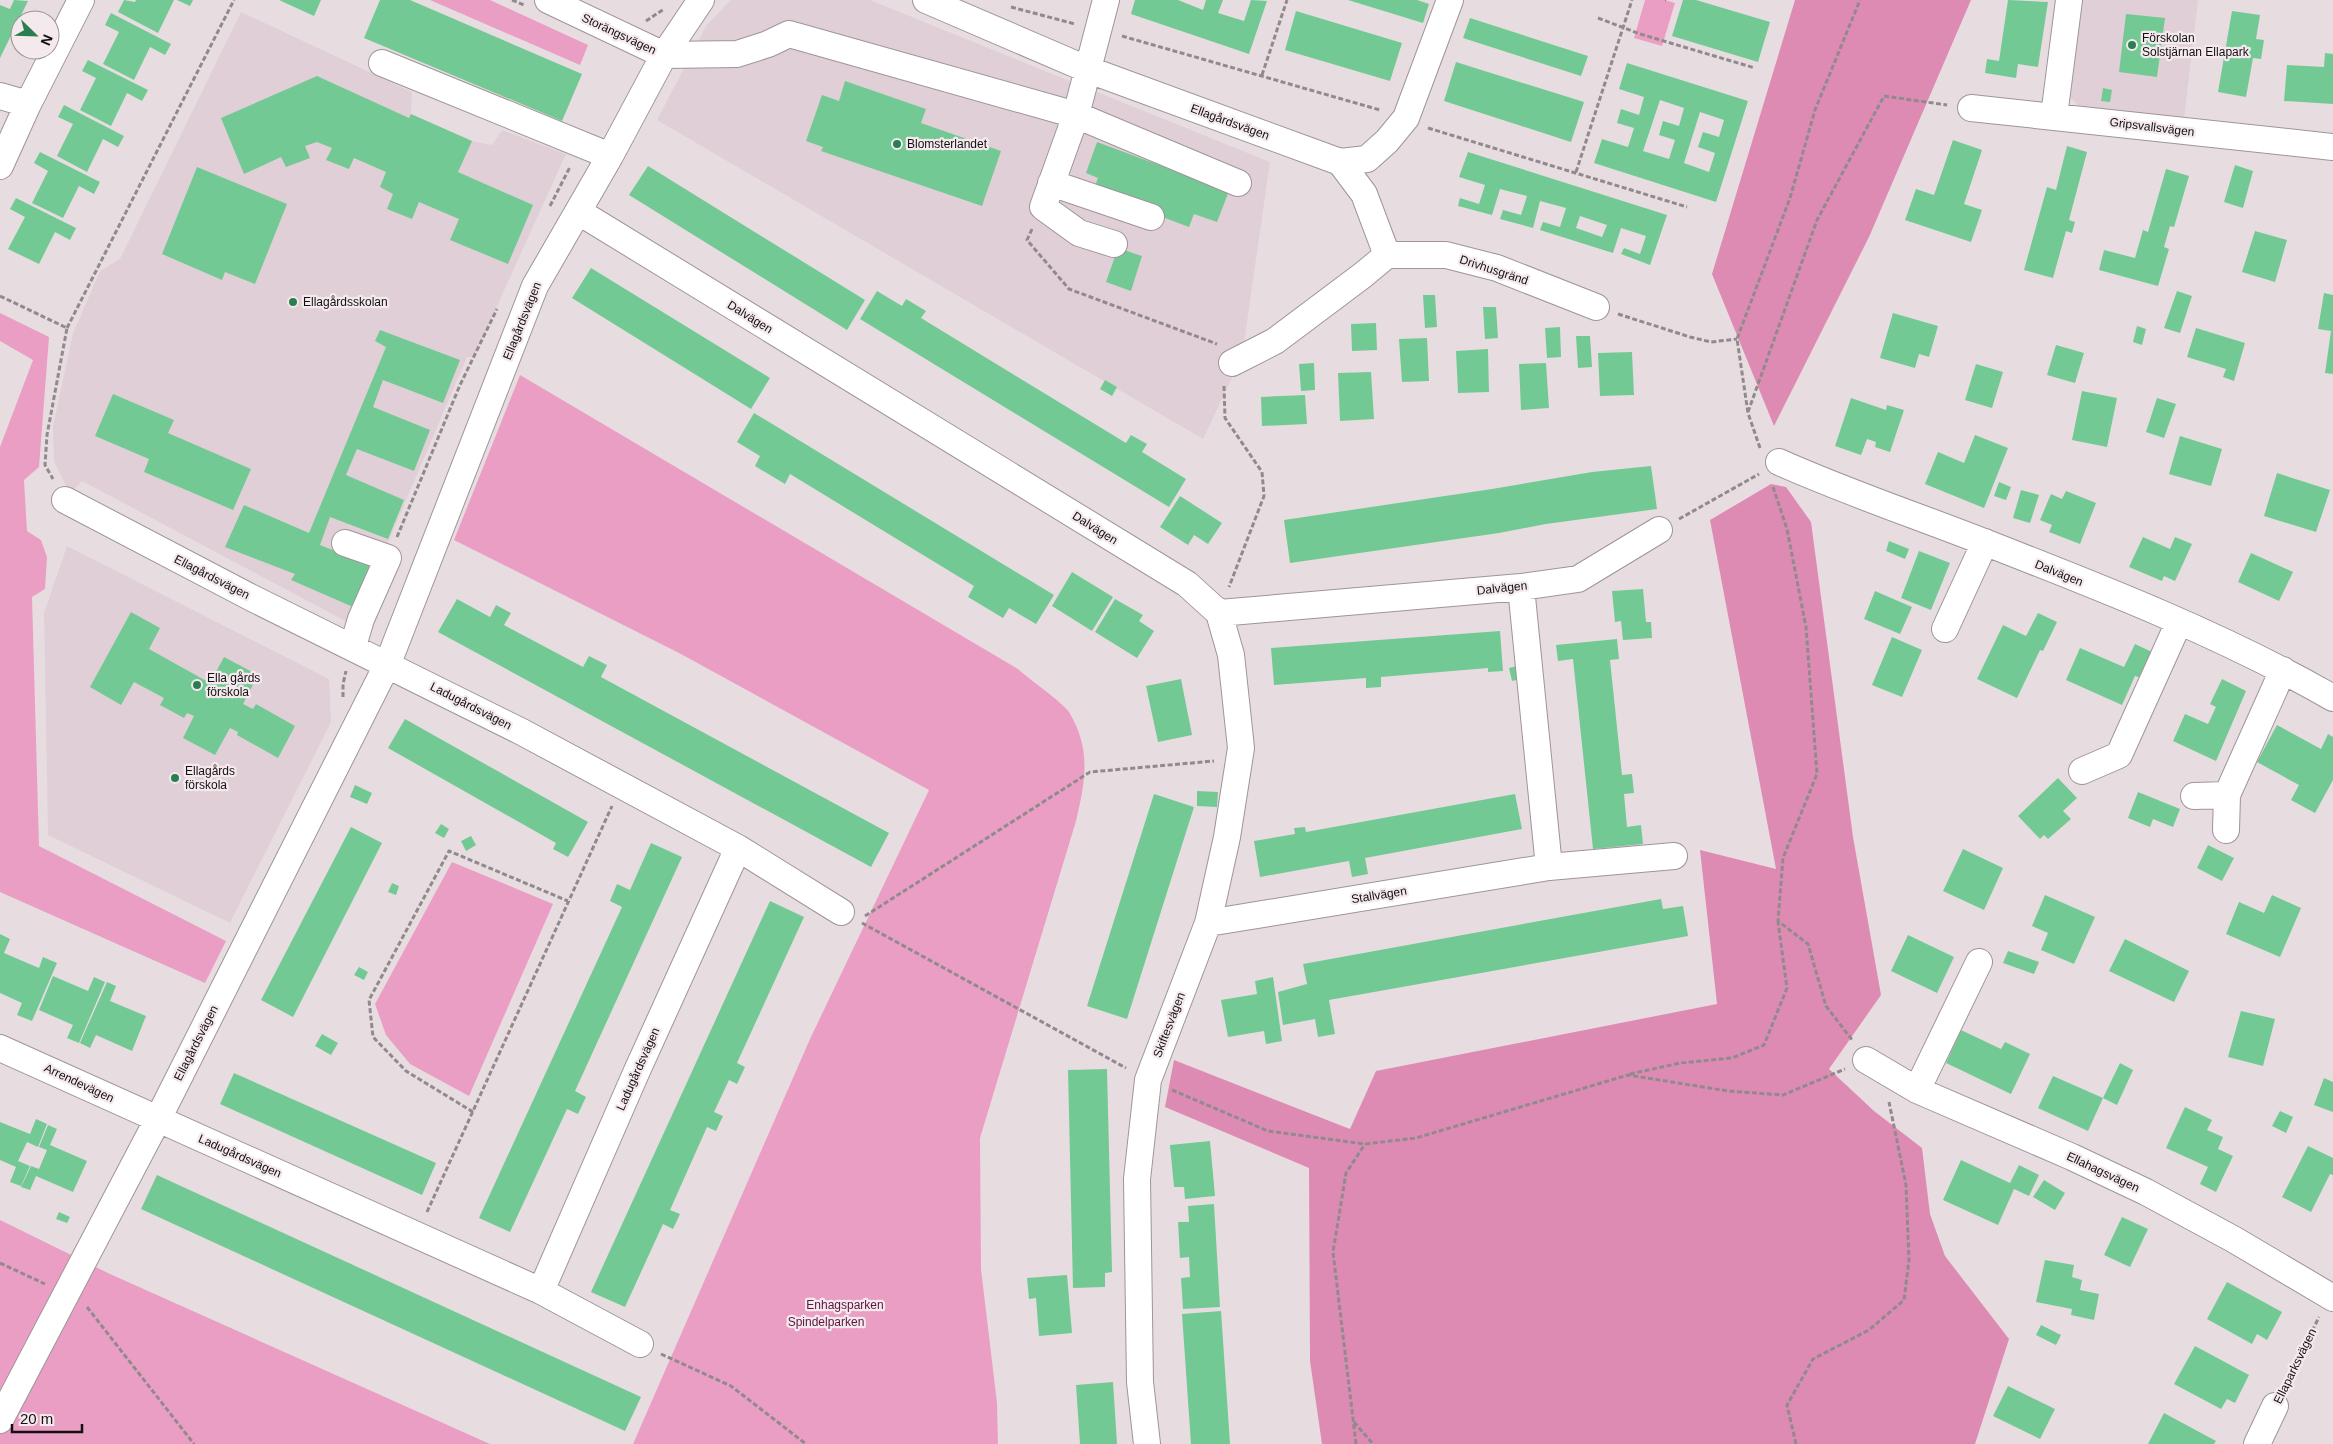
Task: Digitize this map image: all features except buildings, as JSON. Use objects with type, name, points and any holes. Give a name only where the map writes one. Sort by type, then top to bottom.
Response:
[{"type":"street","points":[[0,166],[28,104],[81,0]]},
{"type":"street","name":"Storängsvägen","points":[[548,0],[664,55]]},
{"type":"street","name":"Ellagårdsvägen","points":[[0,1420],[158,1119],[388,663],[535,286],[579,212],[664,55],[701,0]]},
{"type":"street","name":"Ellagårdsvägen","points":[[926,0],[1090,70],[1340,162],[1367,159],[1387,141],[1406,118],[1450,0]]},
{"type":"street","points":[[1047,195],[1090,70],[1106,0]]},
{"type":"street","points":[[2054,116],[2069,0]]},
{"type":"street","points":[[664,55],[737,54],[768,44],[788,34],[1076,115],[1238,183]]},
{"type":"street","points":[[382,63],[610,156]]},
{"type":"street","points":[[0,96],[28,104]]},
{"type":"street","name":"Gripsvallsvägen","points":[[1971,108],[2333,147]]},
{"type":"street","points":[[1232,363],[1275,341],[1363,276],[1387,255],[1364,194],[1340,162]]},
{"type":"street","points":[[1047,195],[1151,217]]},
{"type":"street","points":[[1047,195],[1080,233],[1114,244]]},
{"type":"street","name":"Dalvägen","points":[[579,212],[1187,584],[1219,613],[1521,587],[1578,579],[1659,530]]},
{"type":"street","name":"Drivhusgränd","points":[[1387,255],[1446,255],[1498,268],[1596,307]]},
{"type":"street","name":"Dalvägen","points":[[1779,462],[1985,542],[2179,622],[2283,670],[2333,698]]},
{"type":"street","name":"Ellagårdsvägen","points":[[65,500],[165,553],[388,663]]},
{"type":"street","points":[[1945,629],[1985,542]]},
{"type":"street","points":[[345,543],[388,558],[362,619],[353,646]]},
{"type":"street","points":[[1521,587],[1549,867]]},
{"type":"street","name":"Skiftesvägen","points":[[1147,1444],[1140,1382],[1137,1179],[1148,1080],[1208,923],[1228,837],[1241,748],[1231,655],[1219,613]]},
{"type":"street","points":[[2082,771],[2119,754],[2179,622]]},
{"type":"street","name":"Ladugårdsvägen","points":[[388,663],[738,848],[849,916]]},
{"type":"street","points":[[2226,830],[2227,795],[2283,670]]},
{"type":"street","points":[[2194,796],[2227,795]]},
{"type":"street","name":"Ladugårdsvägen","points":[[541,1291],[636,1073],[738,848]]},
{"type":"street","name":"Stallvägen","points":[[1208,923],[1549,867],[1674,856]]},
{"type":"street","points":[[1917,1090],[1979,962]]},
{"type":"street","name":"Arrendevägen","points":[[0,1048],[158,1119]]},
{"type":"street","name":"Ellahagsvägen","points":[[1874,1064],[1917,1090],[2072,1157],[2146,1192],[2332,1294]]},
{"type":"street","name":"Ladugårdsvägen","points":[[158,1119],[541,1291],[640,1344]]},
{"type":"street","name":"Ellaparksvägen","points":[[2257,1444],[2275,1406]]},
{"type":"path","points":[[65,500],[45,465],[48,435],[67,328],[234,0]]},
{"type":"path","points":[[1262,75],[1287,0]]},
{"type":"path","points":[[1576,172],[1632,0]]},
{"type":"path","points":[[648,19],[668,5]]},
{"type":"path","points":[[1003,5],[1262,75],[1406,118],[1438,132],[1687,207]]},
{"type":"path","points":[[1598,18],[1624,26],[1640,34],[1755,68]]},
{"type":"path","points":[[1748,413],[1817,220],[1884,96],[1971,108]]},
{"type":"path","points":[[547,211],[582,144]]},
{"type":"path","points":[[1047,195],[1027,240],[1069,289],[1216,342],[1232,363],[1224,384],[1225,418],[1262,472],[1264,496],[1219,613]]},
{"type":"path","points":[[0,296],[67,328]]},
{"type":"path","points":[[388,558],[460,385],[500,303]]},
{"type":"path","points":[[1596,307],[1711,342],[1737,339]]},
{"type":"path","points":[[1659,530],[1779,462]]},
{"type":"path","points":[[849,916],[1090,772],[1240,758]]},
{"type":"path","points":[[417,1236],[622,786]]},
{"type":"path","points":[[473,1112],[406,1071],[373,1037],[369,1000],[449,851],[568,901]]},
{"type":"path","points":[[849,916],[1148,1080],[1268,1131],[1365,1144],[1416,1138],[1628,1074],[1680,1063],[1732,1058],[1764,1045],[1787,988],[1778,921]]},
{"type":"path","points":[[1796,1444],[1787,1405],[1813,1360],[1869,1330],[1904,1300],[1909,1260],[1906,1185],[1874,1064],[1826,1006],[1808,944]]},
{"type":"path","points":[[1628,1074],[1728,1091],[1782,1095],[1874,1064]]},
{"type":"path","points":[[1356,1444],[1333,1252],[1346,1173],[1365,1144]]},
{"type":"path","points":[[0,1263],[82,1302],[194,1444]]},
{"type":"path","name":"Ellaparksvägen","points":[[2275,1406],[2332,1294]]},
{"type":"path","points":[[640,1344],[731,1386],[806,1444]]},
{"type":"path","points":[[1354,1422],[1373,1444]]},
{"type":"shaded area","points":[[731,0],[870,0],[1270,162],[1242,357],[1203,439],[657,120],[706,26]]},
{"type":"shaded area","points":[[1795,0],[1971,0],[1869,237],[1774,426],[1712,274]]},
{"type":"shaded area","name":"Förskolan Solstjärnan Ellapark","points":[[2077,0],[2198,0],[2184,119],[2080,108],[2064,90]]},
{"type":"shaded area","name":"Ellagårdsskolan","points":[[241,12],[412,92],[411,114],[472,141],[492,145],[502,130],[566,154],[474,357],[467,357],[353,625],[82,481],[70,494],[54,461],[53,426],[73,333],[100,271],[120,259]]},
{"type":"shaded area","points":[[1771,484],[1786,487],[1811,522],[1853,837],[1881,995],[1829,1069],[1874,1111],[1922,1148],[1930,1214],[1945,1256],[2009,1339],[1975,1444],[1322,1444],[1310,1361],[1309,1168],[1165,1107],[1174,1060],[1350,1129],[1376,1071],[1717,1004],[1700,850],[1776,869],[1710,520]]},
{"type":"shaded area","name":"Ellagårds förskola","points":[[67,546],[329,679],[331,722],[230,923],[48,835],[44,613]]},
{"type":"green space","points":[[430,0],[490,0],[588,45],[580,65]]},
{"type":"green space","points":[[1645,0],[1665,0],[1675,3],[1662,46],[1634,38]]},
{"type":"green space","points":[[0,313],[49,337],[39,467],[24,480],[27,531],[41,540],[47,557],[45,589],[32,597],[39,846],[226,941],[205,983],[0,892],[0,447],[33,360],[0,341]]},
{"type":"green space","name":"Enhagsparken","points":[[520,375],[1018,669],[1065,707],[1076,726],[1084,753],[1084,779],[1076,821],[980,1138],[981,1269],[997,1403],[998,1444],[633,1444],[810,1039],[929,790],[679,653],[454,540]]},
{"type":"green space","points":[[452,862],[553,904],[469,1096],[410,1064],[386,1035],[375,1004]]},
{"type":"green space","points":[[0,1220],[110,1274],[490,1444],[0,1444]]},
{"type":"place","name":"Förskolan Solstjärnan Ellapark","points":[[2132,45]]},
{"type":"place","name":"Blomsterlandet","points":[[897,144]]},
{"type":"place","name":"Ellagårdsskolan","points":[[293,302]]},
{"type":"place","name":"Ella gårds förskola","points":[[197,685]]},
{"type":"place","name":"Ellagårds förskola","points":[[175,778]]},
{"type":"park label","name":"Spindelparken","points":[[826,1322]]}]
